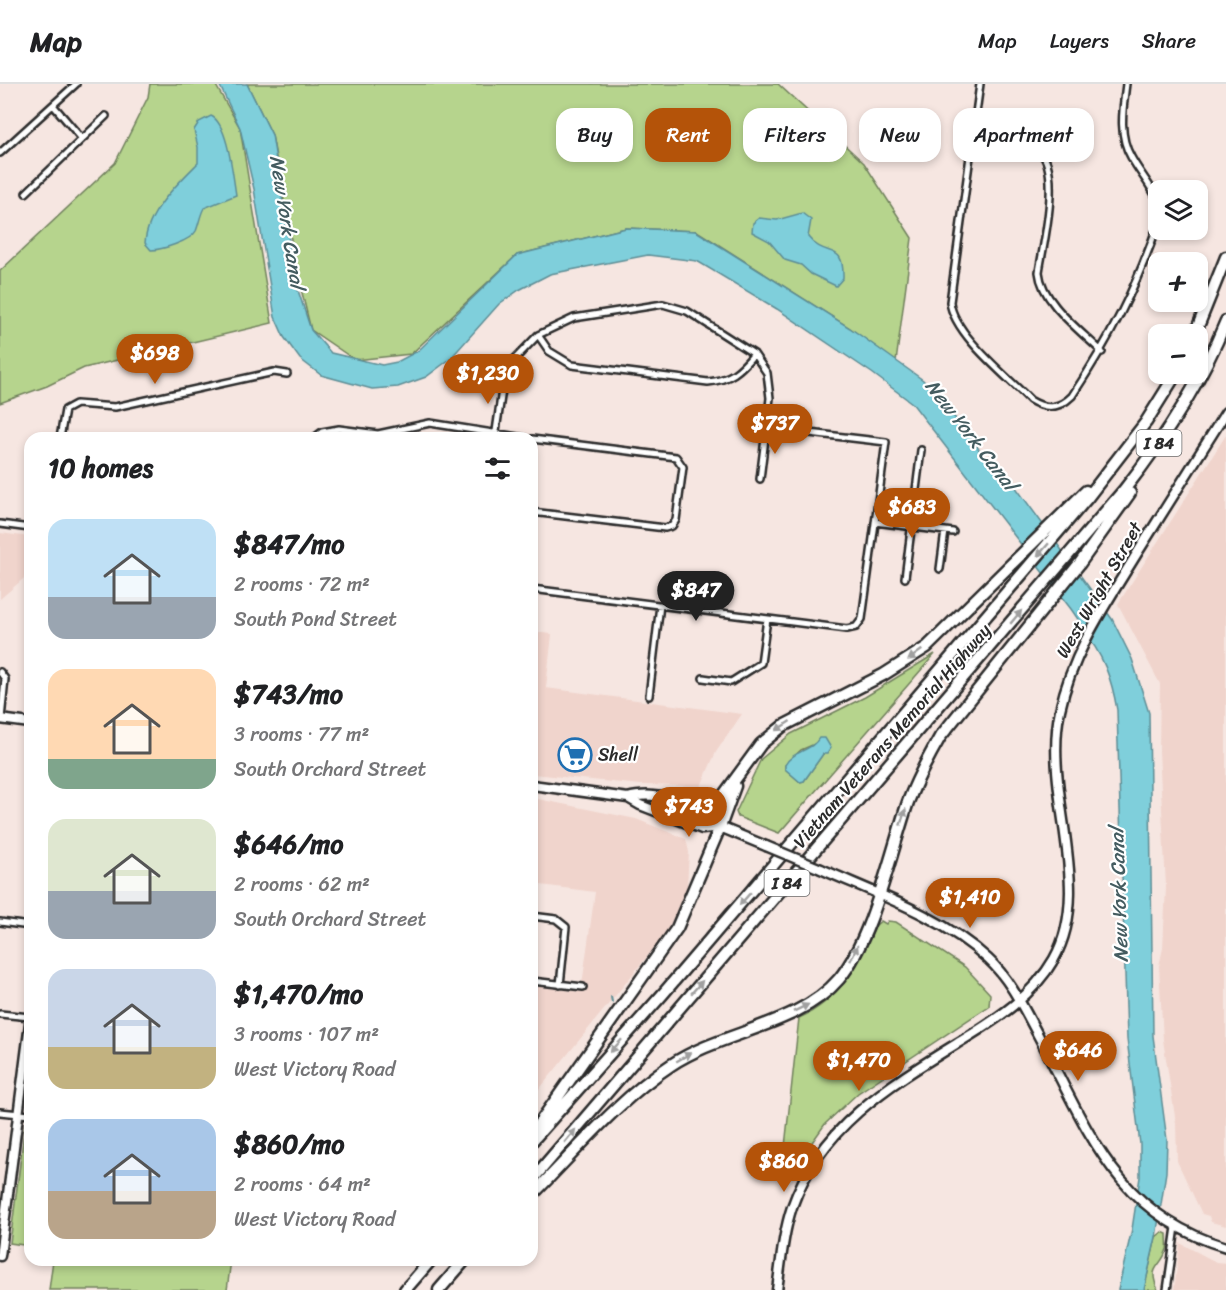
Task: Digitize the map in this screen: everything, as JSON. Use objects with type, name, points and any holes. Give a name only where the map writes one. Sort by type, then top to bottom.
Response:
[{"type":"highway","points":[[1199,324],[1226,257]]},
{"type":"highway","name":"Vietnam Veterans Memorial Highway","points":[[538,1173],[1137,473],[1176,417],[1226,321]]},
{"type":"highway","name":"I 84","points":[[1054,529],[1119,460],[1170,384]]},
{"type":"highway","points":[[538,1189],[633,1094],[672,1064],[714,1042],[797,1011],[830,988],[849,963],[878,895],[909,801],[922,769],[940,737],[1080,563],[1131,490],[1176,417]]},
{"type":"highway","points":[[538,1125],[677,928],[720,828],[737,780],[751,756],[771,734],[794,719],[914,657],[947,630],[1020,555],[1054,529]]},
{"type":"highway","name":"Vietnam Veterans Memorial Highway","points":[[538,1134],[670,986],[1028,567],[1054,529]]},
{"type":"highway","points":[[698,808],[714,803],[737,780]]},
{"type":"highway","points":[[405,1290],[426,1266]]},
{"type":"highway","points":[[439,1290],[460,1266]]},
{"type":"main road","name":"West Wright Street","points":[[777,1290],[783,1242],[792,1208],[810,1170],[836,1133],[862,1106],[894,1082],[994,1021],[1020,1000],[1040,982],[1059,949],[1068,921],[1071,885],[1057,788],[1056,735],[1067,685],[1087,638],[1104,606],[1226,412]]},
{"type":"main road","points":[[0,719],[24,722]]},
{"type":"main road","points":[[538,786],[628,798],[640,805],[702,829],[720,828],[821,869],[950,930],[989,960],[1020,1000],[1098,1150],[1114,1173],[1137,1198],[1176,1227],[1226,1247]]},
{"type":"main road","points":[[628,798],[642,793],[698,808],[715,817],[720,828]]},
{"type":"main road","points":[[0,1256],[24,1073]]},
{"type":"street","points":[[0,153],[76,84]]},
{"type":"street","points":[[976,108],[980,84]]},
{"type":"street","points":[[1126,84],[1122,119],[1124,137],[1131,158],[1148,185]]},
{"type":"street","points":[[53,105],[82,139]]},
{"type":"street","points":[[26,194],[106,116]]},
{"type":"street","points":[[968,162],[950,302],[951,314],[962,330],[1030,400],[1040,406],[1052,408],[1065,404],[1102,352],[1139,278],[1152,240]]},
{"type":"street","points":[[1046,162],[1051,179],[1039,272],[1040,285],[1047,296],[1102,352]]},
{"type":"street","points":[[496,432],[504,376],[511,363],[538,335],[574,318],[663,304],[687,311],[754,354],[767,373],[770,385],[760,479]]},
{"type":"street","points":[[538,335],[549,351],[572,365],[708,382],[729,378],[740,372],[754,354]]},
{"type":"street","points":[[61,432],[65,410],[72,405],[115,407],[274,372],[287,374]]},
{"type":"street","points":[[387,432],[430,423],[480,432]]},
{"type":"street","points":[[538,590],[847,629],[856,627],[862,619],[886,442],[767,428]]},
{"type":"street","points":[[322,432],[339,429],[362,432]]},
{"type":"street","points":[[538,440],[676,457],[681,461],[683,467],[676,520],[672,526],[665,528],[538,513]]},
{"type":"street","points":[[905,578],[921,450]]},
{"type":"street","points":[[875,522],[953,532]]},
{"type":"street","points":[[0,524],[24,527]]},
{"type":"street","points":[[940,569],[945,531]]},
{"type":"street","points":[[649,696],[660,605]]},
{"type":"street","points":[[703,678],[731,682],[761,663],[767,619]]},
{"type":"street","points":[[0,672],[5,679],[0,719]]},
{"type":"street","points":[[538,917],[556,919],[566,927],[560,985]]},
{"type":"street","points":[[0,922],[24,925]]},
{"type":"street","points":[[538,982],[583,987]]},
{"type":"street","points":[[0,1014],[24,1016]]},
{"type":"street","points":[[0,1112],[24,1114]]},
{"type":"street","points":[[1167,1290],[1176,1227]]},
{"type":"shaded area","points":[[1226,435],[1226,1226],[1211,1222],[1209,1216],[1202,1214],[1177,1161],[1176,1123],[1163,1040],[1159,966],[1163,948],[1166,887],[1159,751],[1160,684],[1118,604]]},
{"type":"shaded area","points":[[0,533],[24,536],[24,578],[0,599]]},
{"type":"shaded area","points":[[538,633],[552,634],[546,688],[742,714],[716,752],[701,786],[641,785],[538,775]]},
{"type":"shaded area","points":[[538,799],[636,819],[686,839],[689,852],[687,886],[667,932],[538,1091],[538,987],[581,992],[595,892],[538,885]]},
{"type":"shaded area","points":[[1180,1243],[1216,1262],[1226,1263],[1226,1290],[1174,1290]]},
{"type":"green space","points":[[150,84],[215,84],[240,128],[272,323],[84,368],[47,386],[0,403],[0,271],[115,163],[148,97]]},
{"type":"green space","points":[[247,84],[778,84],[804,108],[743,108],[743,162],[847,162],[847,147],[859,158],[859,162],[864,163],[912,238],[896,362],[850,328],[697,231],[626,228],[517,255],[411,354],[355,360],[311,330],[297,272],[272,135]]},
{"type":"green space","points":[[935,654],[779,833],[738,817],[736,812],[761,759],[791,734],[865,697]],"holes":[[[817,743],[823,754],[804,781],[800,782],[785,769],[785,765],[801,750]]]},
{"type":"green space","points":[[881,921],[886,924],[888,921],[896,922],[965,967],[990,994],[989,1006],[858,1093],[825,1124],[793,1169],[783,1165],[799,1018],[837,991],[863,953],[876,925]]},
{"type":"green space","points":[[24,1133],[24,1245],[10,1243]]},
{"type":"green space","points":[[1162,1232],[1167,1234],[1167,1249],[1154,1271],[1158,1290],[1144,1290],[1156,1237]]},
{"type":"green space","points":[[52,1266],[230,1266],[227,1290],[49,1290]]},
{"type":"water","points":[[219,84],[247,84],[272,135],[296,284],[311,330],[331,353],[382,365],[397,362],[418,351],[517,255],[626,228],[696,231],[850,328],[923,380],[967,432],[985,458],[1004,471],[1112,619],[1132,659],[1149,713],[1153,1036],[1167,1140],[1166,1172],[1156,1237],[1144,1290],[1118,1290],[1132,1229],[1140,1177],[1140,1144],[1127,1039],[1117,710],[1101,658],[1071,609],[912,403],[777,309],[697,261],[648,255],[550,274],[519,290],[499,304],[450,359],[426,377],[398,387],[372,389],[321,375],[300,359],[284,337],[275,317],[254,189],[240,128]]},
{"type":"water","points":[[211,116],[217,121],[226,139],[236,195],[204,208],[193,235],[168,247],[151,250],[145,243],[151,220],[165,199],[198,163],[198,147],[194,130],[199,122]]},
{"type":"water","points":[[802,213],[811,220],[808,237],[821,248],[837,254],[840,259],[843,266],[843,278],[836,286],[811,274],[801,265],[785,260],[769,241],[752,232],[753,223],[759,218],[777,220]]},
{"type":"water","points":[[819,738],[825,738],[831,748],[827,754],[823,754],[804,781],[800,782],[785,769],[785,765],[788,760],[812,746]]},
{"type":"waterway","points":[[611,997],[612,1002]]},
{"type":"place","name":"Shell","points":[[575,755]]},
{"type":"water label","name":"New York Canal","points":[[287,222]]},
{"type":"water label","name":"New York Canal","points":[[971,435]]},
{"type":"water label","name":"New York Canal","points":[[1119,895]]}]
